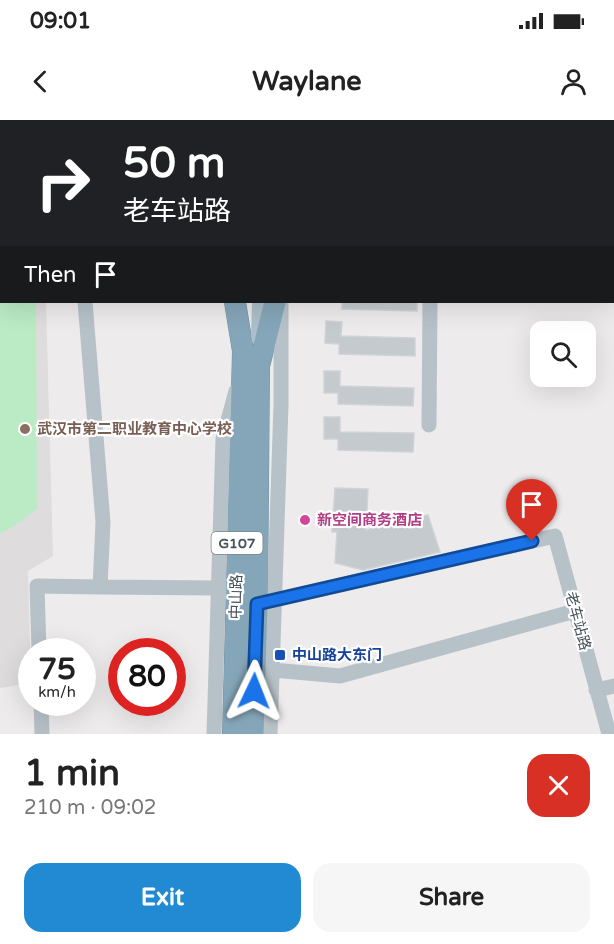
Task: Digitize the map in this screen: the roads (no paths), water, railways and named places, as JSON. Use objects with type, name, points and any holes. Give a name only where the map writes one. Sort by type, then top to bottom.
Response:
[{"type":"highway","name":"中山路","points":[[236,303],[248,361],[266,602],[253,734]]},
{"type":"highway","name":"中山路","points":[[233,734],[227,590],[248,361],[275,303]]},
{"type":"main road","name":"中山路","points":[[245,303],[248,361]]},
{"type":"main road","name":"中山路","points":[[248,361],[261,303]]},
{"type":"street","points":[[85,303],[103,522],[100,587]]},
{"type":"street","points":[[270,734],[273,670],[266,602],[281,405],[281,303]]},
{"type":"street","points":[[429,425],[430,303]]},
{"type":"street","name":"老车站路","points":[[266,602],[555,536],[609,734]]},
{"type":"street","points":[[39,638],[37,586],[227,590],[214,734]]},
{"type":"street","points":[[273,670],[340,676],[575,611]]},
{"type":"street","points":[[596,690],[614,686]]},
{"type":"street","points":[[41,716],[42,734]]},
{"type":"place","name":"武汉市第二职业教育中心学校","points":[[25,429]]},
{"type":"place","name":"新空间商务酒店","points":[[305,520]]},
{"type":"place","name":"中山路大东门","points":[[280,655]]}]
